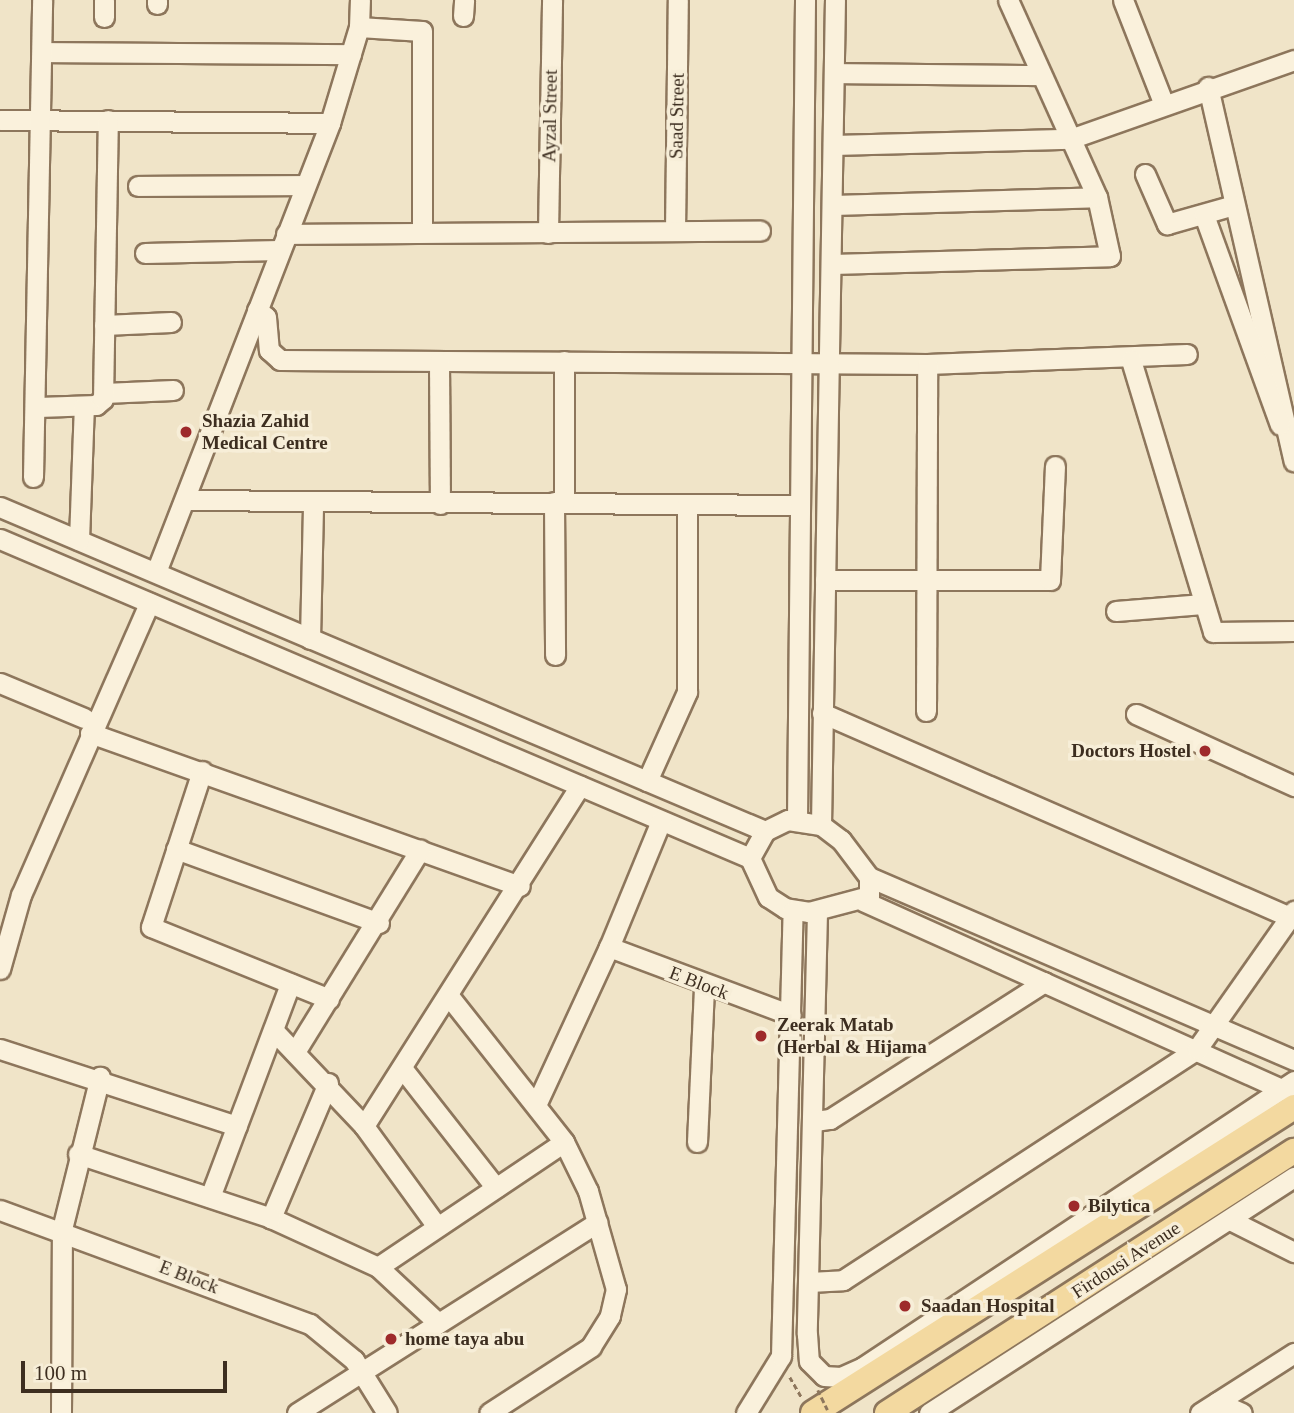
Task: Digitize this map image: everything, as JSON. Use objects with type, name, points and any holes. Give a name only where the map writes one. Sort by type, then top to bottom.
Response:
[{"type":"main road","name":"Firdousi Avenue","points":[[813,1413],[867,1373],[1224,1154],[1292,1093]]},
{"type":"main road","points":[[1222,1211],[1220,1190],[1255,1160],[1251,1150],[1224,1154]]},
{"type":"main road","name":"Firdousi Avenue","points":[[895,1410],[1222,1211],[1294,1151]]},
{"type":"street","points":[[33,477],[38,407],[43,120],[42,0]]},
{"type":"street","points":[[156,572],[187,500],[282,242],[330,123],[359,27],[360,0]]},
{"type":"street","name":"Ayzal Street","points":[[548,233],[552,0]]},
{"type":"street","name":"Saad Street","points":[[675,231],[678,0]]},
{"type":"street","points":[[797,820],[799,364],[805,0]]},
{"type":"street","points":[[821,825],[828,364],[836,73],[835,0]]},
{"type":"street","points":[[832,264],[1103,260],[1112,248],[1097,197],[1008,0]]},
{"type":"street","points":[[1128,2],[1163,102]]},
{"type":"street","points":[[359,27],[419,29],[424,37],[422,232]]},
{"type":"street","points":[[42,52],[351,54]]},
{"type":"street","points":[[833,145],[1070,139],[1163,102],[1294,60]]},
{"type":"street","points":[[836,73],[1041,75]]},
{"type":"street","points":[[1208,87],[1292,455]]},
{"type":"street","points":[[0,120],[330,123]]},
{"type":"street","points":[[38,407],[100,404],[104,393],[108,120]]},
{"type":"street","points":[[1146,174],[1163,221],[1172,225],[1234,205]]},
{"type":"street","points":[[138,186],[305,185]]},
{"type":"street","points":[[833,205],[1097,197]]},
{"type":"street","points":[[1204,215],[1292,455]]},
{"type":"street","points":[[145,253],[422,232],[760,230]]},
{"type":"street","points":[[257,310],[265,317],[270,350],[280,360],[927,364],[1131,360],[1187,354]]},
{"type":"street","points":[[104,325],[171,322]]},
{"type":"street","points":[[1131,360],[1213,632],[1225,636],[1294,631]]},
{"type":"street","points":[[555,655],[564,361]]},
{"type":"street","points":[[439,363],[440,504]]},
{"type":"street","points":[[926,712],[927,364]]},
{"type":"street","points":[[104,393],[173,390]]},
{"type":"street","points":[[81,572],[86,543],[84,406]]},
{"type":"street","points":[[825,580],[1050,580],[1055,466]]},
{"type":"street","points":[[187,500],[799,506]]},
{"type":"street","points":[[310,639],[313,503]]},
{"type":"street","points":[[647,781],[687,692],[687,505]]},
{"type":"street","points":[[0,507],[765,831],[797,820],[821,825],[869,877],[1294,1060]]},
{"type":"street","points":[[0,539],[750,858],[761,888],[793,911],[817,912],[863,901],[1292,1093]]},
{"type":"street","points":[[201,625],[214,596]]},
{"type":"street","points":[[0,969],[2,931],[87,725],[142,601]]},
{"type":"street","points":[[1116,611],[1203,604]]},
{"type":"street","points":[[246,643],[261,617]]},
{"type":"street","points":[[0,683],[87,725],[202,771],[520,886]]},
{"type":"street","points":[[809,1282],[843,1280],[1197,1049],[1292,914],[822,713]]},
{"type":"street","points":[[1136,714],[1294,786]]},
{"type":"street","points":[[202,771],[151,927],[329,999]]},
{"type":"street","points":[[364,1126],[520,886],[580,786]]},
{"type":"street","points":[[536,1105],[609,947],[661,821]]},
{"type":"street","points":[[750,858],[765,831]]},
{"type":"street","points":[[176,849],[379,923]]},
{"type":"street","points":[[295,1052],[379,923],[420,850]]},
{"type":"street","points":[[863,901],[871,890],[869,877]]},
{"type":"street","points":[[746,1413],[781,1377],[793,911]]},
{"type":"street","points":[[817,912],[815,1121],[807,1350],[814,1368],[832,1378],[867,1373],[1292,1093]]},
{"type":"street","name":"E Block","points":[[609,947],[704,985],[790,1015]]},
{"type":"street","points":[[815,1121],[830,1119],[1044,982]]},
{"type":"street","points":[[210,1197],[290,984]]},
{"type":"street","points":[[696,1142],[704,985]]},
{"type":"street","points":[[448,995],[564,1142],[598,1222],[616,1289],[603,1328],[591,1347],[489,1413]]},
{"type":"street","points":[[274,1031],[328,1083],[364,1126],[436,1225]]},
{"type":"street","points":[[0,1049],[100,1077],[237,1126]]},
{"type":"street","points":[[402,1068],[496,1188]]},
{"type":"street","points":[[61,1413],[62,1229],[78,1154],[100,1077]]},
{"type":"street","points":[[271,1218],[328,1083]]},
{"type":"street","points":[[377,1267],[436,1225],[564,1142]]},
{"type":"street","points":[[78,1154],[271,1218],[377,1267],[438,1323]]},
{"type":"street","points":[[929,1413],[1222,1211],[1294,1177]]},
{"type":"street","name":"E Block","points":[[0,1210],[62,1229],[310,1324],[361,1372],[387,1413]]},
{"type":"street","points":[[1222,1211],[1294,1252]]},
{"type":"street","points":[[297,1413],[598,1222]]},
{"type":"street","points":[[1200,1413],[1294,1353]]},
{"type":"street","points":[[1217,1402],[1242,1413]]},
{"type":"path","points":[[814,1368],[781,1377],[803,1399],[818,1390],[829,1413]]},
{"type":"place","name":"Shazia Zahid Medical Centre","points":[[186,432]]},
{"type":"place","name":"Doctors Hostel","points":[[1205,751]]},
{"type":"place","name":"Zeerak Matab (Herbal & Hijama","points":[[761,1036]]},
{"type":"place","name":"Bilytica","points":[[1074,1206]]},
{"type":"place","name":"Saadan Hospital","points":[[905,1306]]},
{"type":"place","name":"home taya abu","points":[[391,1339]]}]
